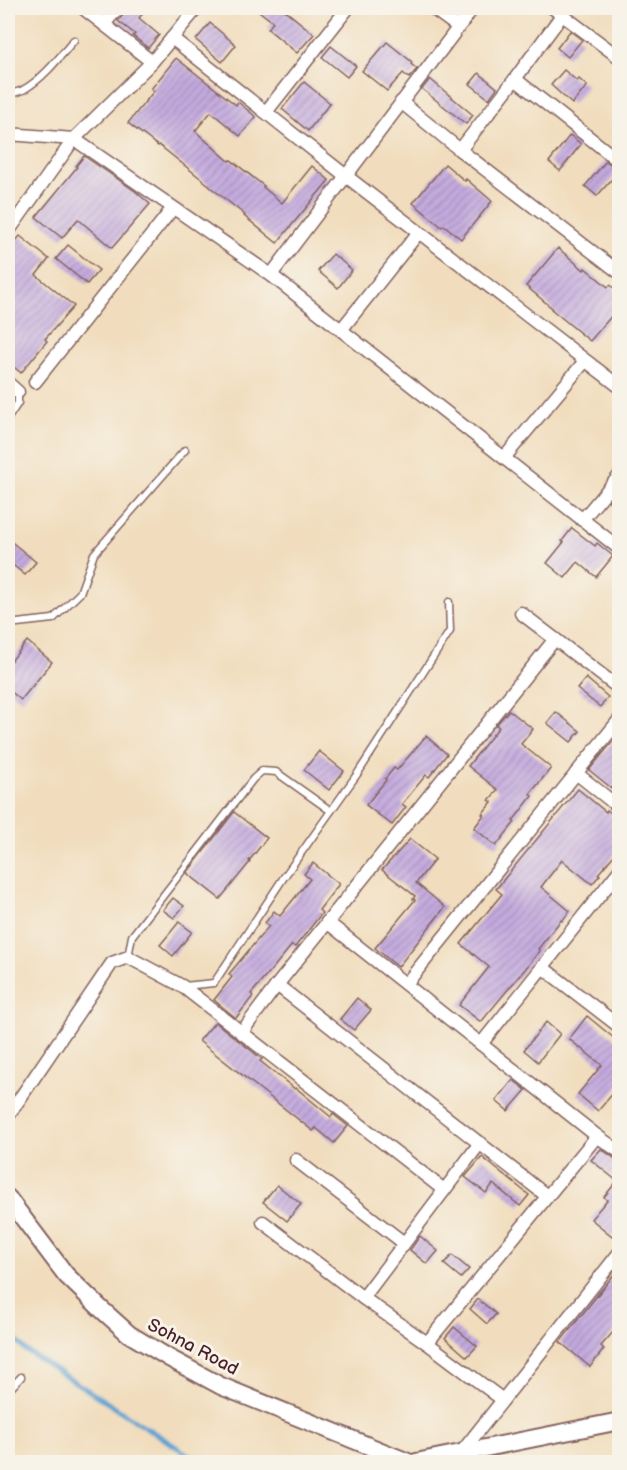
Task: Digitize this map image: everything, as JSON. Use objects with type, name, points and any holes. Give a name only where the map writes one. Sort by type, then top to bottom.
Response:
[{"type":"main road","name":"Sohna Road","points":[[8,1198],[66,1275],[129,1334],[221,1386],[408,1462]]},
{"type":"main road","points":[[416,1462],[620,1421]]},
{"type":"street","points":[[83,8],[152,63]]},
{"type":"street","points":[[104,24],[118,8]]},
{"type":"street","points":[[8,232],[74,139],[152,63],[197,8]]},
{"type":"street","points":[[266,112],[348,8]]},
{"type":"street","points":[[432,8],[458,27]]},
{"type":"street","points":[[271,275],[473,8]]},
{"type":"street","points":[[460,150],[515,79],[557,11],[620,58]]},
{"type":"street","points":[[172,38],[346,176],[620,387]]},
{"type":"street","points":[[515,79],[620,162]]},
{"type":"street","points":[[401,102],[460,150],[619,270]]},
{"type":"street","points":[[8,134],[74,139],[271,275],[620,549]]},
{"type":"street","points":[[35,382],[173,208]]},
{"type":"street","points":[[341,330],[419,232]]},
{"type":"street","points":[[504,458],[585,361]]},
{"type":"street","points":[[8,383],[18,392]]},
{"type":"street","points":[[582,520],[620,475]]},
{"type":"street","points":[[521,614],[620,689]]},
{"type":"street","points":[[242,1033],[327,922],[555,639]]},
{"type":"street","points":[[406,984],[620,719]]},
{"type":"street","points":[[576,773],[620,808]]},
{"type":"street","points":[[481,1044],[620,870]]},
{"type":"street","points":[[327,922],[620,1152]]},
{"type":"street","points":[[8,1116],[112,963],[128,957],[182,986],[444,1190]]},
{"type":"street","points":[[542,967],[620,1027]]},
{"type":"street","points":[[277,985],[548,1196]]},
{"type":"street","points":[[427,1343],[597,1136]]},
{"type":"street","points":[[363,1298],[480,1143]]},
{"type":"street","points":[[296,1160],[404,1243]]},
{"type":"street","points":[[263,1222],[502,1400]]},
{"type":"street","points":[[461,1453],[620,1252]]},
{"type":"lane","points":[[8,134],[11,99],[8,94],[22,90],[36,81],[74,40]]},
{"type":"lane","points":[[8,418],[18,403],[18,392]]},
{"type":"lane","points":[[8,624],[53,619],[80,593],[94,554],[185,450]]},
{"type":"lane","points":[[182,986],[214,982],[284,877],[358,773],[450,631],[448,602]]},
{"type":"lane","points":[[128,957],[132,936],[253,779],[262,771],[276,772],[331,811]]},
{"type":"lane","points":[[8,1391],[21,1377]]},
{"type":"building","points":[[126,8],[147,8],[139,18],[159,35],[148,48],[118,21]]},
{"type":"building","points":[[255,8],[282,8],[314,34],[297,53],[268,29],[273,22]]},
{"type":"building","points":[[210,23],[236,45],[222,62],[196,40]]},
{"type":"building","points":[[570,31],[582,40],[568,57],[557,48]]},
{"type":"building","points":[[387,42],[412,62],[411,64],[417,69],[409,78],[403,73],[387,91],[362,71]]},
{"type":"building","points":[[331,46],[356,66],[347,77],[322,57]]},
{"type":"building","points":[[176,58],[236,105],[238,102],[256,117],[240,136],[211,112],[195,131],[229,161],[231,160],[264,186],[282,203],[312,166],[329,180],[277,243],[209,185],[128,123],[154,91],[151,89]]},
{"type":"building","points":[[564,70],[587,86],[572,104],[551,85]]},
{"type":"building","points":[[479,73],[497,88],[489,99],[470,84]]},
{"type":"building","points":[[430,79],[473,115],[466,124],[422,89]]},
{"type":"building","points":[[304,82],[330,103],[308,131],[282,109]]},
{"type":"building","points":[[570,135],[581,144],[560,171],[549,162]]},
{"type":"building","points":[[84,156],[150,204],[112,248],[78,219],[62,238],[36,217]]},
{"type":"building","points":[[606,161],[619,171],[597,196],[585,186]]},
{"type":"building","points":[[445,164],[492,201],[461,239],[413,203]]},
{"type":"building","points":[[20,236],[49,259],[36,275],[74,306],[45,339],[47,341],[21,373],[8,362],[8,250]]},
{"type":"building","points":[[68,245],[99,270],[87,284],[56,259]]},
{"type":"building","points":[[558,248],[584,270],[585,268],[608,287],[610,285],[620,293],[620,306],[590,341],[526,286]]},
{"type":"building","points":[[333,254],[352,270],[338,288],[318,271]]},
{"type":"building","points":[[620,488],[620,510],[609,501]]},
{"type":"building","points":[[572,528],[595,546],[597,543],[613,556],[596,577],[578,562],[565,578],[547,563]]},
{"type":"building","points":[[8,539],[36,562],[25,575],[8,561]]},
{"type":"building","points":[[27,641],[52,662],[21,700],[8,689],[8,665]]},
{"type":"building","points":[[586,678],[608,697],[600,707],[577,689]]},
{"type":"building","points":[[509,710],[533,729],[521,744],[551,768],[530,794],[532,796],[513,821],[515,822],[496,846],[474,828],[492,802],[489,800],[498,790],[468,766],[499,727],[496,725]]},
{"type":"building","points":[[556,712],[580,731],[571,742],[547,723]]},
{"type":"building","points":[[620,733],[620,795],[589,770]]},
{"type":"building","points":[[426,736],[447,754],[429,777],[426,775],[402,804],[406,807],[392,825],[366,805],[394,768],[397,770]]},
{"type":"building","points":[[319,751],[344,771],[329,790],[304,770]]},
{"type":"building","points":[[578,789],[606,812],[607,810],[620,820],[620,848],[592,884],[562,860],[541,887],[570,911],[481,1022],[459,1005],[489,967],[461,944],[502,894],[496,889]]},
{"type":"building","points":[[234,812],[267,838],[220,899],[187,873]]},
{"type":"building","points":[[410,839],[435,859],[416,883],[445,907],[398,967],[375,948],[415,900],[413,899],[415,896],[382,870]]},
{"type":"building","points":[[313,863],[339,884],[319,910],[322,913],[295,947],[292,945],[251,994],[253,996],[236,1018],[214,1000],[232,977],[229,974],[269,926],[265,923],[274,911],[280,916],[310,879],[304,874]]},
{"type":"building","points":[[173,898],[184,906],[174,918],[163,910]]},
{"type":"building","points":[[179,922],[192,932],[173,956],[160,945]]},
{"type":"building","points":[[357,998],[371,1010],[354,1030],[340,1019]]},
{"type":"building","points":[[587,1016],[620,1043],[620,1085],[598,1111],[578,1094],[602,1065],[569,1039]]},
{"type":"building","points":[[215,1022],[262,1059],[260,1061],[295,1089],[331,1117],[333,1114],[348,1126],[334,1143],[316,1128],[313,1131],[199,1041]]},
{"type":"building","points":[[546,1022],[560,1034],[538,1062],[524,1050]]},
{"type":"building","points":[[513,1080],[526,1090],[508,1111],[496,1101]]},
{"type":"building","points":[[601,1149],[620,1162],[620,1227],[612,1236],[591,1219],[607,1200],[604,1197],[617,1181],[591,1160]]},
{"type":"building","points":[[482,1157],[529,1195],[520,1206],[493,1184],[486,1193],[465,1177]]},
{"type":"building","points":[[277,1185],[301,1204],[287,1221],[263,1202]]},
{"type":"building","points":[[420,1236],[438,1251],[427,1264],[410,1250]]},
{"type":"building","points":[[452,1255],[469,1269],[461,1278],[444,1264]]},
{"type":"building","points":[[620,1267],[620,1324],[601,1346],[604,1349],[590,1367],[560,1342]]},
{"type":"building","points":[[478,1299],[496,1314],[487,1324],[470,1309]]},
{"type":"building","points":[[454,1327],[477,1346],[467,1357],[445,1338]]},
{"type":"waterway","points":[[8,1331],[25,1350],[200,1462]]}]
